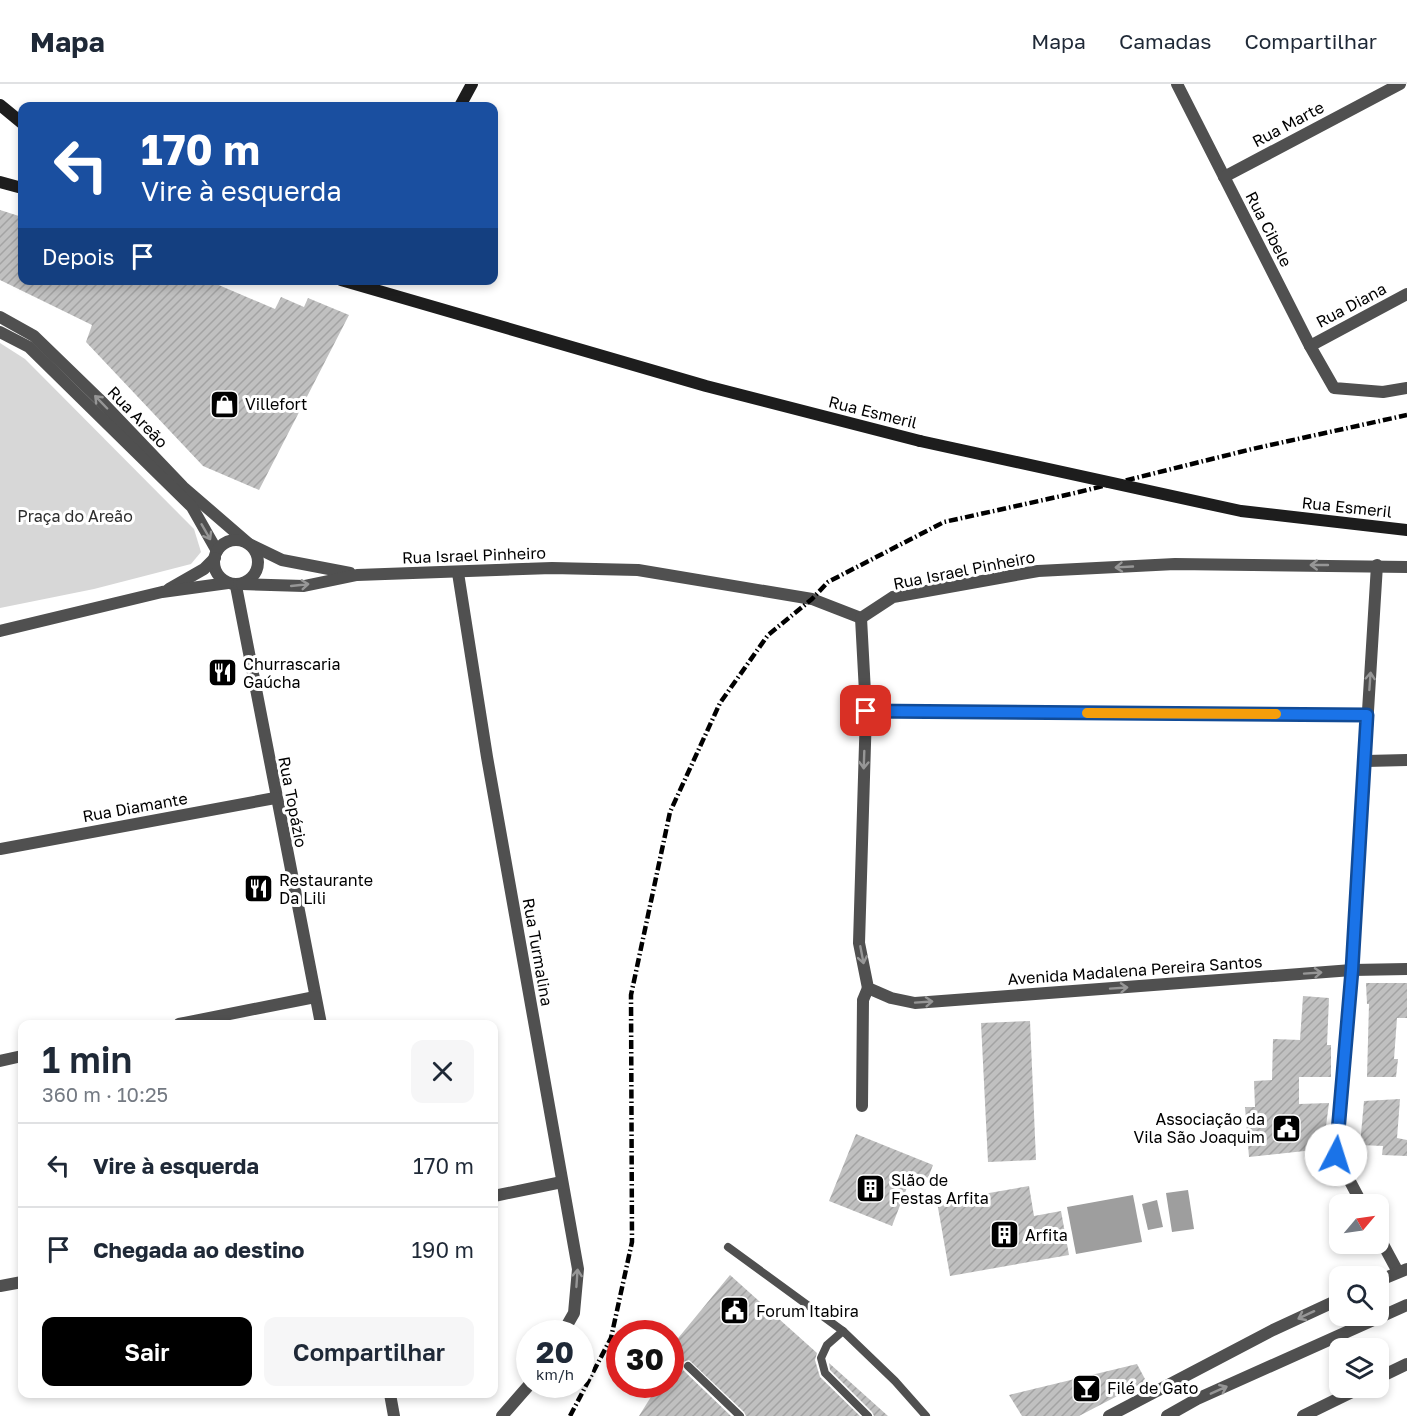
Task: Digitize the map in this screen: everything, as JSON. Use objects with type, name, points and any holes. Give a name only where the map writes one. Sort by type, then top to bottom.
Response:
[{"type":"main road","points":[[462,102],[472,84]]},
{"type":"main road","points":[[0,105],[18,120]]},
{"type":"main road","points":[[3,182],[18,187]]},
{"type":"main road","name":"Rua Esmeril","points":[[358,285],[706,386],[920,441],[1241,511],[1407,530]]},
{"type":"street","name":"Rua Cibele","points":[[1177,84],[1310,346],[1334,388],[1383,392],[1407,388]]},
{"type":"street","name":"Rua Marte","points":[[1224,177],[1400,84]]},
{"type":"street","name":"Rua Diana","points":[[1310,346],[1407,294]]},
{"type":"street","name":"Rua Areão","points":[[0,317],[34,336],[99,399],[183,487],[249,544]]},
{"type":"street","name":"Rua Areão","points":[[0,332],[28,347],[192,507],[216,555]]},
{"type":"street","points":[[0,631],[162,592],[204,569],[216,555],[228,542],[243,541],[249,544],[254,549],[259,563],[254,576],[235,584],[217,573],[216,555]]},
{"type":"street","name":"Rua Israel Pinheiro","points":[[249,544],[282,560],[357,574],[458,573],[552,568],[638,570],[812,599],[861,618],[893,597],[1038,571],[1175,564],[1407,567]]},
{"type":"street","points":[[1357,1194],[1336,1155],[1352,970],[1377,565]]},
{"type":"street","name":"Rua Turmalina","points":[[458,573],[487,757],[578,1269],[574,1313],[570,1320]]},
{"type":"street","name":"Rua Israel Pinheiro","points":[[162,592],[235,584],[304,586],[357,574]]},
{"type":"street","name":"Rua Topázio","points":[[235,584],[320,1020]]},
{"type":"street","points":[[861,618],[866,711],[859,943],[868,988],[862,1000],[862,1106]]},
{"type":"street","points":[[866,711],[1367,715]]},
{"type":"street","points":[[1366,761],[1407,760]]},
{"type":"street","name":"Rua Diamante","points":[[0,849],[275,798]]},
{"type":"street","name":"Avenida Madalena Pereira Santos","points":[[868,988],[891,998],[915,1003],[1352,970],[1407,969]]},
{"type":"street","points":[[198,1020],[315,997]]},
{"type":"street","points":[[0,1061],[18,1057]]},
{"type":"street","points":[[498,1195],[562,1182]]},
{"type":"street","points":[[1389,1251],[1402,1270]]},
{"type":"street","points":[[0,1286],[18,1283]]},
{"type":"street","points":[[1109,1416],[1273,1330],[1329,1304]]},
{"type":"street","points":[[1167,1416],[1197,1400],[1407,1305]]},
{"type":"street","points":[[1389,1373],[1407,1364]]},
{"type":"street","points":[[391,1398],[394,1416]]},
{"type":"street","points":[[502,1416],[518,1398]]},
{"type":"street","points":[[1303,1416],[1340,1398]]},
{"type":"street","points":[[1193,1416],[1197,1400]]},
{"type":"lane","points":[[728,1247],[843,1331],[895,1381],[926,1416]]},
{"type":"lane","points":[[843,1331],[827,1345],[821,1358],[825,1373],[868,1416]]},
{"type":"lane","points":[[688,1366],[740,1416]]},
{"type":"green space","name":"Praça do Areão","points":[[0,343],[25,359],[194,529],[201,552],[191,564],[94,589],[0,608]]},
{"type":"shaded area","points":[[1188,1190],[1194,1229],[1172,1232],[1166,1193]]},
{"type":"shaded area","points":[[1133,1195],[1142,1242],[1076,1254],[1067,1207]]},
{"type":"shaded area","points":[[1157,1200],[1163,1227],[1148,1230],[1142,1204]]},
{"type":"building","name":"Villefort","points":[[0,210],[18,216],[18,285],[219,285],[275,309],[281,297],[304,307],[308,298],[349,315],[259,490],[203,466],[86,342],[92,325],[0,280]]},
{"type":"building","points":[[1366,983],[1407,983],[1407,1018],[1397,1018],[1394,1059],[1398,1059],[1396,1077],[1367,1077],[1369,1004],[1367,1004]]},
{"type":"building","points":[[1303,996],[1329,998],[1327,1045],[1331,1045],[1331,1077],[1299,1077],[1299,1104],[1329,1103],[1323,1149],[1249,1157],[1245,1107],[1255,1107],[1254,1081],[1272,1080],[1273,1039],[1300,1040]]},
{"type":"building","points":[[1030,1021],[1036,1160],[988,1162],[981,1023]]},
{"type":"building","points":[[1400,1099],[1397,1138],[1407,1140],[1407,1156],[1382,1155],[1383,1146],[1360,1145],[1364,1101]]},
{"type":"building","name":"Slão de Festas Arfita","points":[[856,1134],[933,1165],[928,1178],[913,1172],[892,1226],[829,1201]]},
{"type":"building","name":"Arfita","points":[[1029,1186],[1034,1216],[1061,1211],[1069,1255],[950,1276],[937,1202]]},
{"type":"building","name":"Forum Itabira","points":[[730,1275],[817,1353],[815,1360],[820,1377],[860,1416],[746,1416],[689,1360],[684,1362],[684,1331]]},
{"type":"building","points":[[829,1363],[888,1416],[874,1416],[830,1370]]},
{"type":"building","name":"Filé de Gato","points":[[1137,1364],[1146,1381],[1079,1416],[1022,1416],[1009,1395]]},
{"type":"building","name":"Forum Itabira","points":[[684,1371],[731,1416],[639,1416],[650,1398],[684,1398]]},
{"type":"railway","points":[[570,1416],[611,1338],[632,1242],[631,995],[670,812],[720,703],[768,635],[812,599],[828,582],[944,522],[1407,415]]},
{"type":"slow traffic","points":[[1087,713],[1276,714]]},
{"type":"place","name":"Villefort","points":[[224,404]]},
{"type":"place","name":"Churrascaria Gaúcha","points":[[222,673]]},
{"type":"place","name":"Restaurante Da Lili","points":[[258,889]]},
{"type":"place","name":"Associação da Vila São Joaquim","points":[[1286,1128]]},
{"type":"place","name":"Slão de Festas Arfita","points":[[870,1189]]},
{"type":"place","name":"Arfita","points":[[1004,1235]]},
{"type":"place","name":"Forum Itabira","points":[[735,1311]]},
{"type":"place","name":"Filé de Gato","points":[[1086,1388]]},
{"type":"route","points":[[866,711],[1367,715],[1352,970],[1336,1155]]}]
